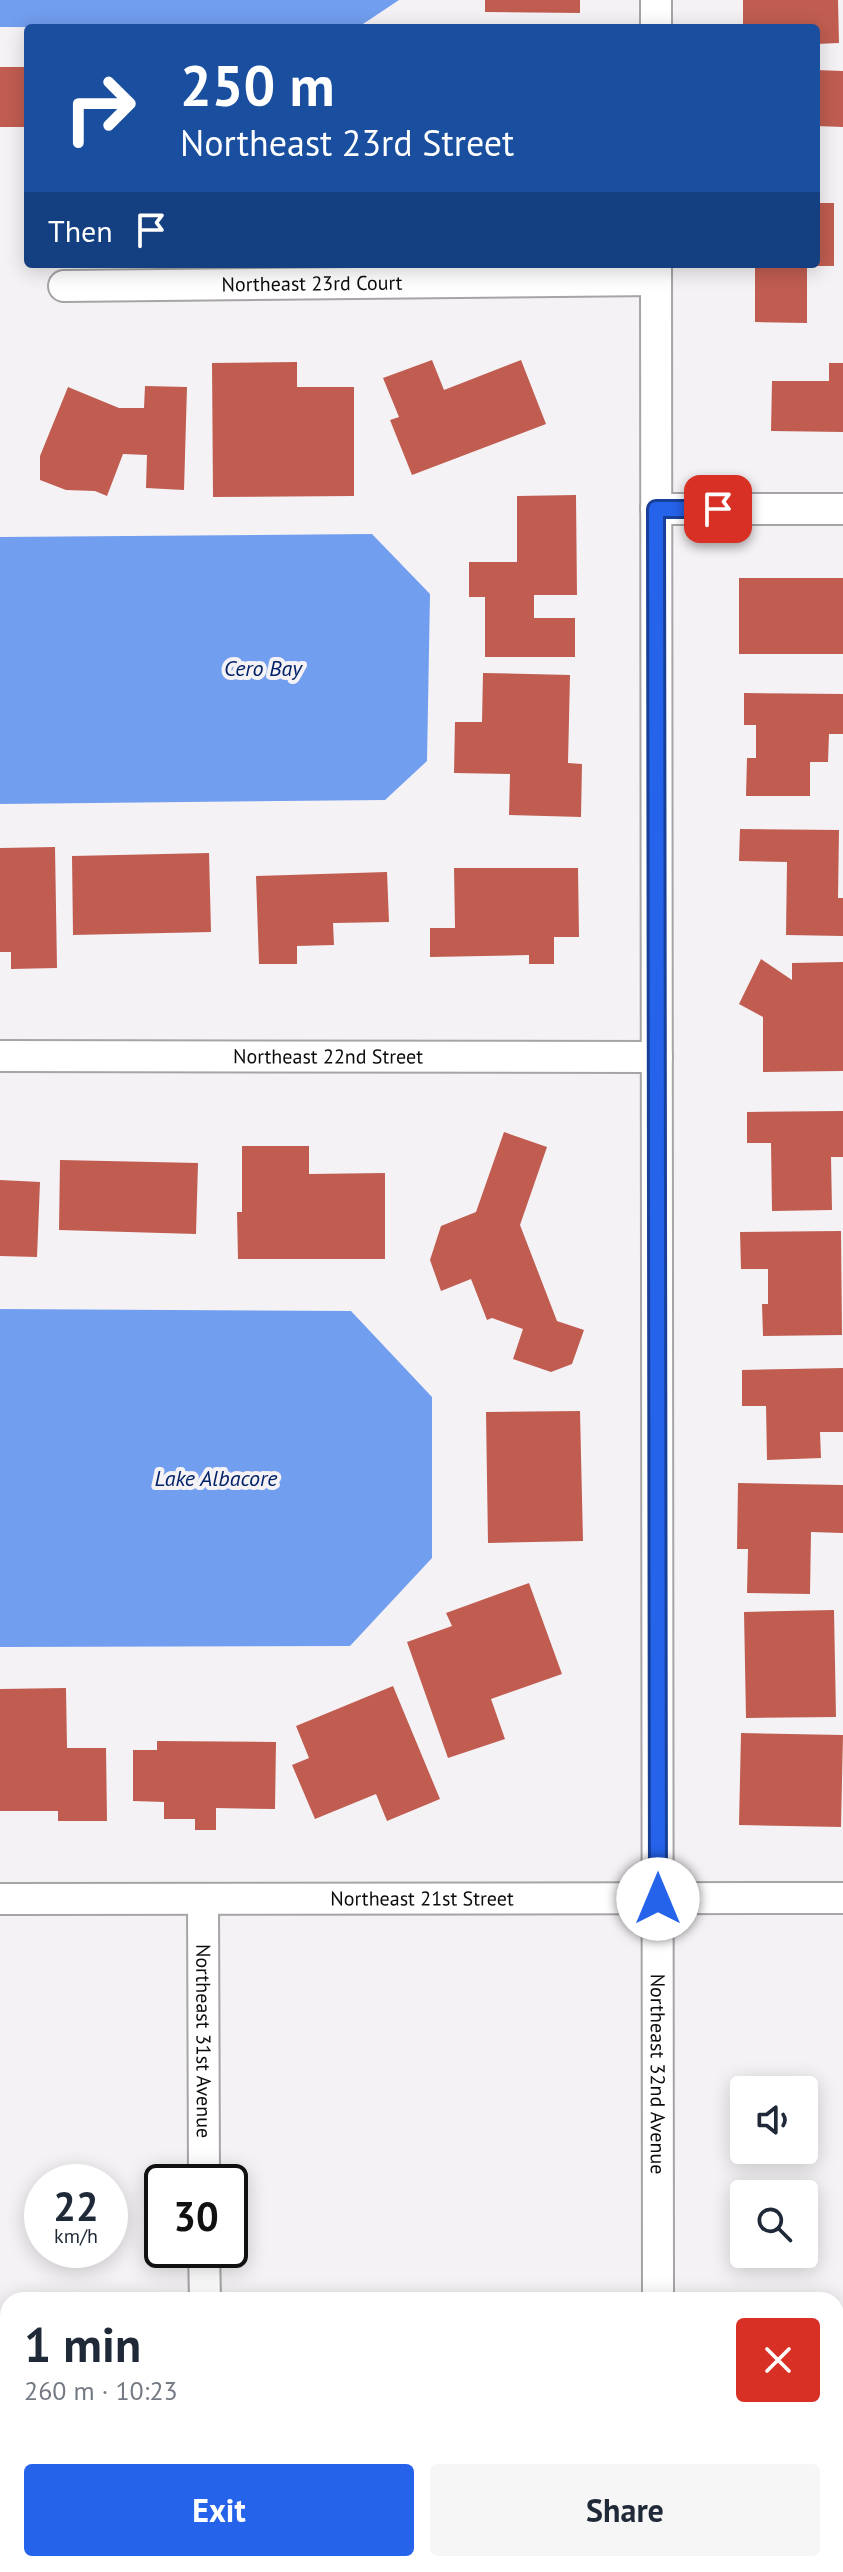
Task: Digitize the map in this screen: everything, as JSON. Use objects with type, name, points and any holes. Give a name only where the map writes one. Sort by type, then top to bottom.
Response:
[{"type":"street","points":[[656,0],[656,24]]},
{"type":"street","name":"Northeast 23rd Court","points":[[64,286],[656,272]]},
{"type":"street","name":"Northeast 32nd Avenue","points":[[656,272],[658,2292]]},
{"type":"street","points":[[656,509],[843,509]]},
{"type":"street","name":"Northeast 22nd Street","points":[[0,1056],[657,1057]]},
{"type":"street","name":"Northeast 21st Street","points":[[0,1899],[843,1898]]},
{"type":"street","name":"Northeast 31st Avenue","points":[[203,1899],[204,2164]]},
{"type":"street","points":[[204,2268],[205,2292]]},
{"type":"water","points":[[0,0],[399,0],[363,24],[24,24],[24,27],[0,27]]},
{"type":"water","name":"Cero Bay","points":[[372,534],[430,594],[427,761],[385,800],[0,804],[0,537]]},
{"type":"water","name":"Lake Albacore","points":[[0,1309],[351,1311],[432,1397],[432,1558],[350,1646],[0,1647]]},
{"type":"building","points":[[485,0],[580,0],[580,13],[485,12]]},
{"type":"building","points":[[743,0],[838,0],[839,43],[820,44],[820,24],[743,24]]},
{"type":"building","points":[[0,67],[24,67],[24,127],[0,127]]},
{"type":"building","points":[[820,70],[843,71],[843,127],[820,126]]},
{"type":"building","points":[[820,203],[834,203],[834,266],[820,266]]},
{"type":"building","points":[[755,268],[807,268],[807,323],[755,322]]},
{"type":"building","points":[[432,360],[444,390],[521,360],[546,424],[412,475],[390,420],[399,417],[383,378]]},
{"type":"building","points":[[297,362],[297,387],[354,387],[354,496],[213,497],[212,363]]},
{"type":"building","points":[[829,363],[843,363],[843,432],[771,431],[772,381],[829,381]]},
{"type":"building","points":[[145,386],[187,387],[184,490],[146,488],[147,455],[123,454],[107,496],[95,491],[66,490],[40,480],[40,456],[68,387],[119,408],[144,408]]},
{"type":"building","points":[[576,495],[577,595],[534,595],[534,618],[575,618],[575,657],[485,657],[485,597],[469,597],[469,562],[517,562],[517,496]]},
{"type":"building","points":[[739,578],[843,578],[843,654],[739,654]]},
{"type":"building","points":[[483,673],[570,675],[568,763],[582,764],[581,817],[509,815],[510,774],[454,773],[455,722],[482,722]]},
{"type":"building","points":[[744,693],[843,694],[843,734],[829,734],[828,762],[810,762],[810,796],[746,796],[747,758],[756,758],[756,725],[744,725]]},
{"type":"building","points":[[740,829],[839,830],[838,898],[843,898],[843,936],[786,935],[787,862],[739,861]]},
{"type":"building","points":[[55,847],[57,968],[11,969],[11,952],[0,952],[0,848]]},
{"type":"building","points":[[209,853],[211,932],[73,935],[72,856]]},
{"type":"building","points":[[454,868],[578,868],[579,937],[554,937],[554,964],[529,964],[529,955],[430,957],[430,928],[455,928]]},
{"type":"building","points":[[387,872],[389,922],[333,923],[334,945],[297,946],[297,964],[259,964],[256,876]]},
{"type":"building","points":[[761,959],[792,980],[792,963],[843,962],[843,1071],[763,1072],[763,1017],[739,1004]]},
{"type":"building","points":[[843,1111],[843,1157],[831,1157],[832,1210],[772,1211],[771,1143],[747,1143],[747,1112]]},
{"type":"building","points":[[504,1132],[547,1147],[520,1225],[557,1321],[584,1330],[572,1364],[551,1372],[513,1359],[523,1329],[492,1318],[487,1320],[471,1279],[441,1291],[430,1260],[441,1226],[476,1212]]},
{"type":"building","points":[[242,1146],[309,1146],[309,1174],[385,1173],[385,1259],[238,1259],[237,1212],[242,1212]]},
{"type":"building","points":[[60,1160],[198,1163],[196,1234],[59,1230]]},
{"type":"building","points":[[0,1180],[40,1182],[37,1257],[0,1256]]},
{"type":"building","points":[[841,1231],[842,1335],[763,1336],[762,1304],[768,1304],[768,1269],[741,1269],[740,1232]]},
{"type":"building","points":[[843,1368],[843,1432],[820,1432],[821,1458],[767,1460],[766,1406],[742,1406],[742,1370]]},
{"type":"building","points":[[580,1411],[583,1541],[488,1543],[486,1412]]},
{"type":"building","points":[[738,1483],[843,1485],[843,1533],[811,1532],[810,1594],[747,1593],[748,1549],[737,1549]]},
{"type":"building","points":[[529,1583],[562,1674],[491,1699],[505,1739],[448,1758],[407,1642],[452,1626],[446,1613]]},
{"type":"building","points":[[834,1610],[836,1717],[746,1718],[744,1612]]},
{"type":"building","points":[[393,1686],[440,1799],[387,1821],[376,1794],[315,1819],[292,1765],[309,1758],[296,1726]]},
{"type":"building","points":[[66,1688],[67,1748],[106,1748],[107,1821],[58,1821],[58,1811],[0,1811],[0,1689]]},
{"type":"building","points":[[741,1733],[843,1735],[841,1827],[739,1825]]},
{"type":"building","points":[[157,1741],[276,1742],[275,1809],[216,1808],[216,1830],[195,1830],[195,1819],[164,1819],[164,1802],[133,1801],[133,1750],[157,1750]]},
{"type":"route","points":[[658,1899],[656,509],[718,509]]}]
